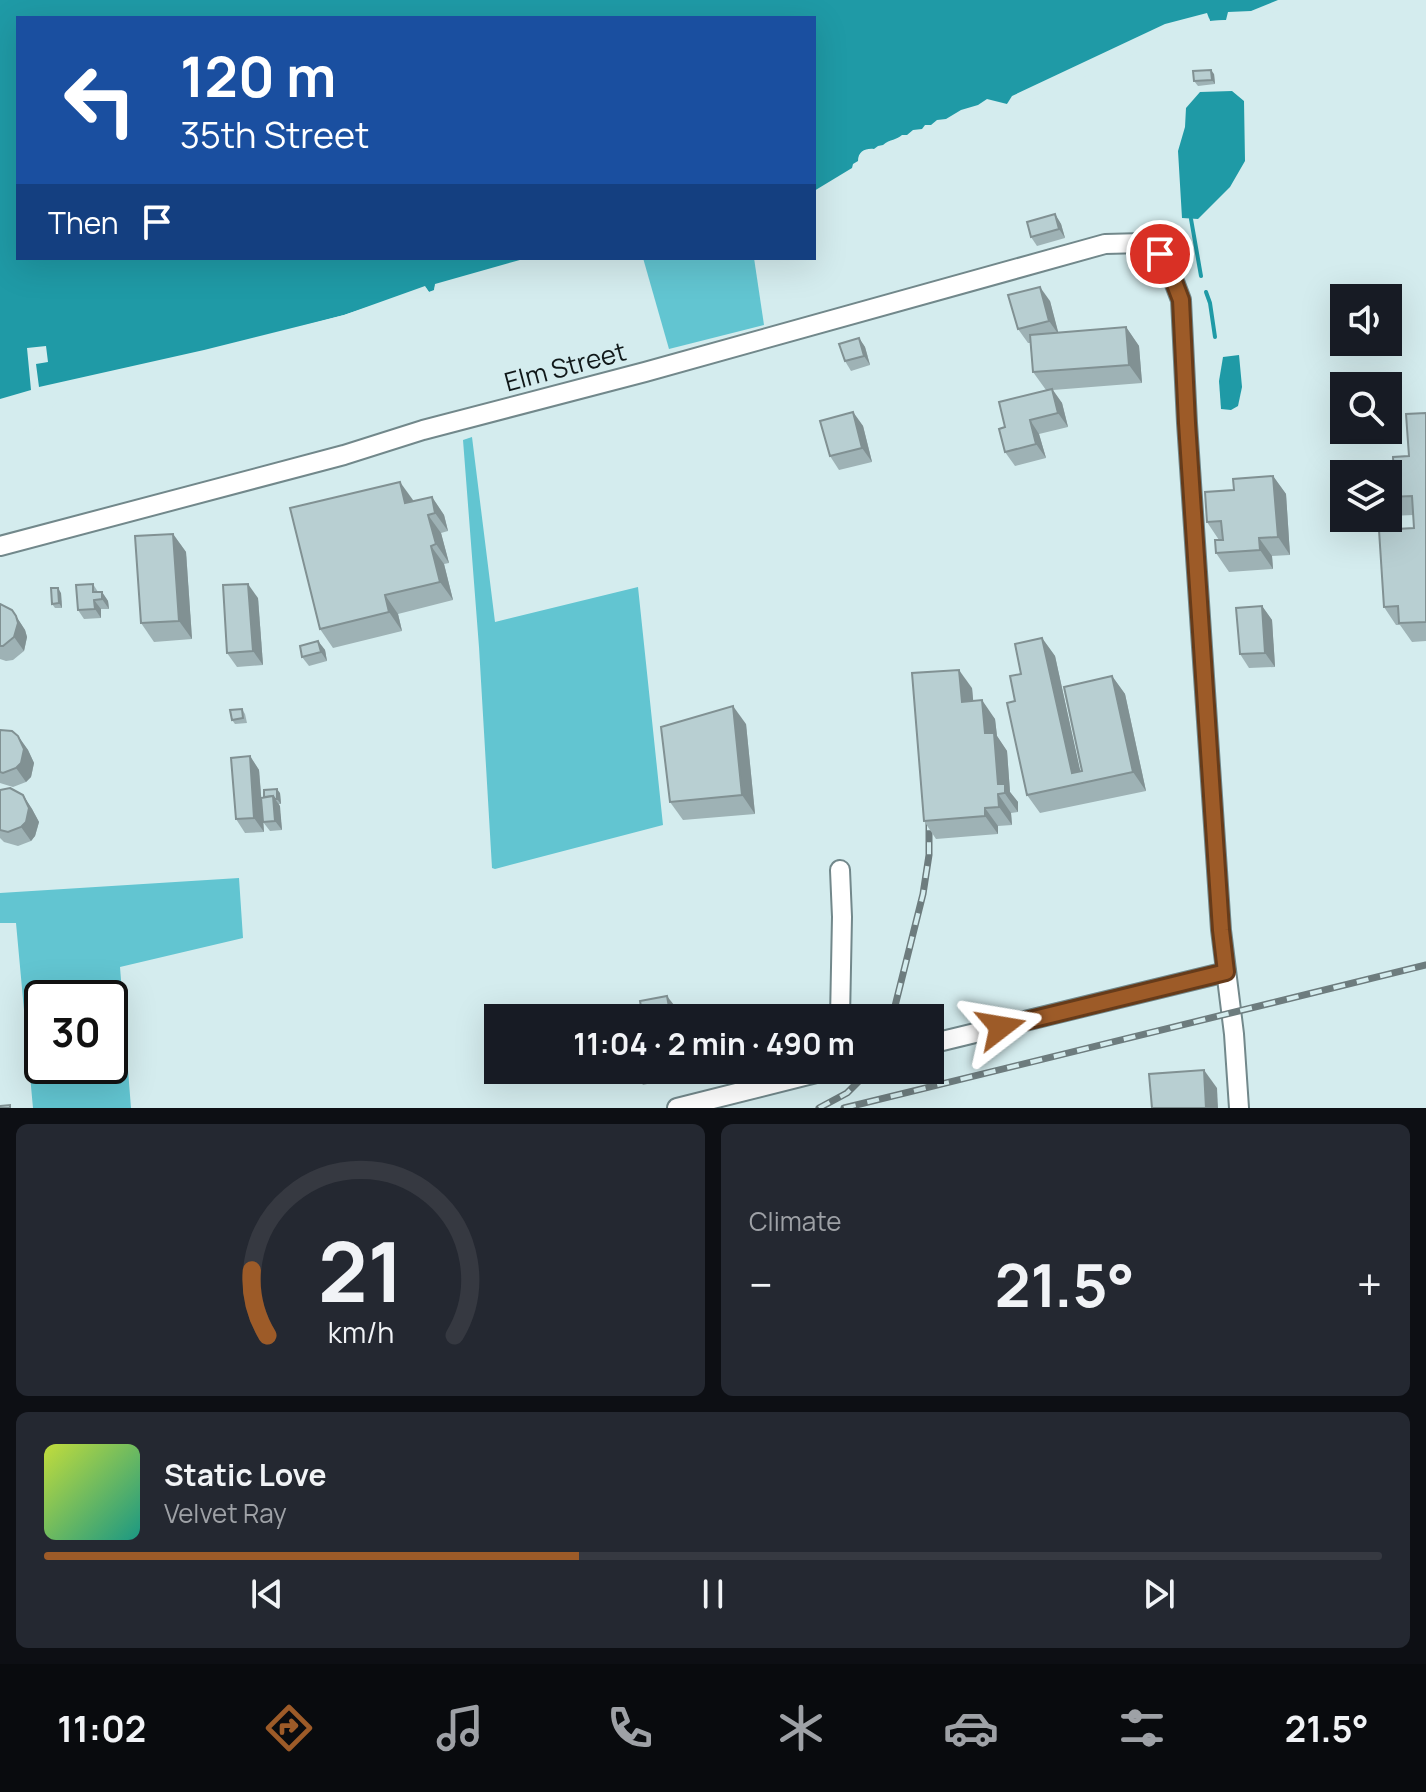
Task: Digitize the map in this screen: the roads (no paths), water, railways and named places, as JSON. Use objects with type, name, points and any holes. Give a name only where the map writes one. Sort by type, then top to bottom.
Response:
[{"type":"street","name":"Elm Street","points":[[0,546],[344,455],[423,430],[1105,244],[1144,243],[1160,254],[1181,300],[1226,972]]},
{"type":"street","points":[[840,870],[840,1004]]},
{"type":"street","points":[[944,1041],[1226,972],[1239,1108]]},
{"type":"street","points":[[677,1108],[772,1084]]},
{"type":"waterway","points":[[1191,219],[1201,276]]},
{"type":"waterway","points":[[1206,292],[1215,337]]},
{"type":"railway","points":[[896,1004],[923,894],[929,855],[929,806]]},
{"type":"railway","points":[[844,1108],[1426,965]]},
{"type":"railway","points":[[819,1108],[847,1093],[856,1084]]}]
